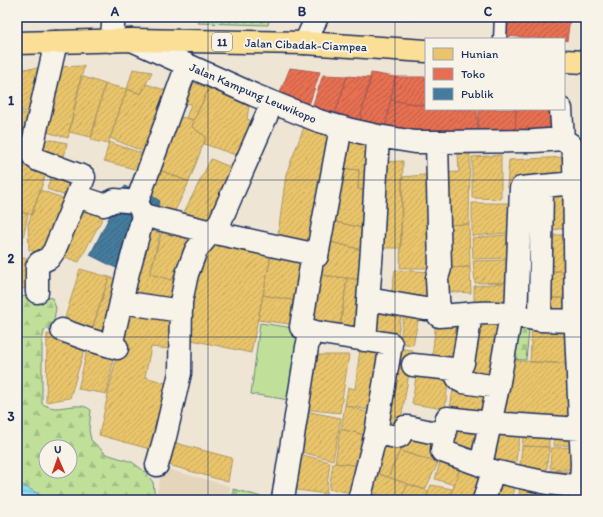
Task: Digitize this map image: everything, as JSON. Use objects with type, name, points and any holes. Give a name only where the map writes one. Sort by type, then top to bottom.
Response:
[{"type":"highway","name":"Jalan Cibadak-Ciampea","points":[[17,42],[132,40],[305,43],[425,51]]},
{"type":"highway","points":[[565,62],[586,62]]},
{"type":"street","points":[[111,41],[114,17]]},
{"type":"street","points":[[305,43],[317,17]]},
{"type":"street","name":"Jalan Kampung Leuwikopo","points":[[132,40],[272,103],[319,121],[378,136],[415,142],[534,141],[563,139]]},
{"type":"street","points":[[37,292],[37,267],[39,263],[49,258],[54,251],[84,177],[38,160],[31,152],[56,42]]},
{"type":"street","points":[[62,330],[114,347],[121,302],[140,228],[140,209],[186,65]]},
{"type":"street","points":[[157,465],[180,373],[181,302],[187,274],[196,250],[219,224],[272,103]]},
{"type":"street","points":[[561,110],[563,139],[571,145],[574,155],[576,321],[582,464],[581,493],[548,482],[487,468],[442,451],[447,418],[490,423],[580,429]]},
{"type":"street","points":[[317,256],[341,127]]},
{"type":"street","points":[[365,340],[378,136]]},
{"type":"street","points":[[437,142],[440,268],[437,278],[438,316],[505,314],[540,320],[576,321]]},
{"type":"street","points":[[484,500],[490,423],[514,316],[521,188],[575,183]]},
{"type":"street","points":[[540,320],[542,186]]},
{"type":"street","points":[[77,196],[104,206],[115,200],[211,232],[313,254],[301,327],[314,332],[391,344],[376,433],[359,500]]},
{"type":"street","points":[[368,299],[425,309],[438,308]]},
{"type":"street","points":[[121,302],[181,311]]},
{"type":"street","points":[[471,314],[463,363],[457,371],[457,377],[463,382],[498,387]]},
{"type":"street","points":[[283,498],[307,347],[310,335],[314,332]]},
{"type":"street","points":[[412,365],[453,369],[457,371]]},
{"type":"street","points":[[376,433],[396,437],[400,436],[405,427],[408,426],[445,435]]},
{"type":"lane","points":[[500,38],[501,17]]},
{"type":"shaded area","points":[[163,468],[230,486],[229,500],[174,500],[156,495]]},
{"type":"green space","points":[[199,17],[270,17],[268,25],[198,23]]},
{"type":"green space","points":[[32,296],[52,298],[56,308],[53,325],[44,331],[42,341],[42,404],[52,408],[83,406],[91,410],[89,430],[91,440],[106,454],[132,462],[144,471],[153,482],[155,498],[159,500],[17,500],[17,297]]},
{"type":"green space","points":[[512,320],[530,321],[526,360],[506,359]]},
{"type":"green space","points":[[260,323],[307,330],[296,401],[251,394]]},
{"type":"green space","points":[[233,489],[273,500],[233,500]]},
{"type":"water","points":[[17,482],[49,500],[17,500]]},
{"type":"building: Hunian","points":[[62,17],[86,17],[86,21]]},
{"type":"building: Hunian","points":[[404,17],[434,17],[434,18],[404,19]]},
{"type":"building: Hunian","points":[[84,66],[68,138],[39,130],[52,67]]},
{"type":"building: Hunian","points":[[47,68],[37,113],[17,111],[17,69]]},
{"type":"building: Hunian","points":[[133,69],[152,72],[141,94],[127,89]]},
{"type":"building: Hunian","points":[[81,76],[105,84],[91,137],[69,132]]},
{"type":"building: Hunian","points":[[185,80],[209,88],[194,120],[186,118],[191,104],[180,103]]},
{"type":"building: Hunian","points":[[105,84],[127,89],[108,144],[91,140]]},
{"type":"building: Hunian","points":[[146,84],[171,92],[149,154],[110,138],[127,89],[141,94]]},
{"type":"building: Hunian","points":[[209,88],[249,106],[247,119],[257,123],[244,158],[204,144],[206,137],[192,127]]},
{"type":"building: Hunian","points":[[17,113],[37,115],[31,149],[17,149]]},
{"type":"building: Hunian","points":[[173,115],[194,120],[192,127],[206,137],[189,182],[155,168]]},
{"type":"building: Hunian","points":[[306,122],[336,131],[315,251],[277,242],[286,174]]},
{"type":"building: Hunian","points":[[342,134],[375,143],[372,192],[358,189],[359,170],[338,168]]},
{"type":"building: Hunian","points":[[38,137],[67,143],[62,168],[36,144]]},
{"type":"building: Hunian","points":[[109,142],[147,155],[142,171],[104,161]]},
{"type":"building: Hunian","points":[[458,154],[470,154],[469,224],[442,225],[440,173],[459,172]]},
{"type":"building: Hunian","points":[[17,155],[29,155],[48,168],[32,215],[17,211]]},
{"type":"building: Hunian","points":[[501,155],[501,199],[472,198],[472,157]]},
{"type":"building: Hunian","points":[[565,157],[564,182],[507,187],[509,160]]},
{"type":"building: Hunian","points":[[211,159],[240,171],[212,227],[182,216]]},
{"type":"building: Hunian","points":[[403,161],[401,248],[375,248],[379,162]]},
{"type":"building: Hunian","points":[[155,168],[189,182],[171,219],[153,214],[160,201],[146,192],[143,196],[129,188],[136,170],[142,171]]},
{"type":"building: Hunian","points":[[338,168],[359,170],[358,189],[372,192],[367,229],[327,220]]},
{"type":"building: Hunian","points":[[53,171],[77,179],[71,198],[47,189]]},
{"type":"building: Hunian","points":[[434,174],[437,268],[400,268],[402,177]]},
{"type":"building: Hunian","points":[[570,186],[571,227],[547,231],[546,189]]},
{"type":"building: Hunian","points":[[40,190],[71,201],[48,256],[29,250],[28,224]]},
{"type":"building: Hunian","points":[[78,200],[108,208],[79,262],[55,254]]},
{"type":"building: Hunian","points":[[472,203],[515,203],[516,232],[472,236]]},
{"type":"building: Hunian","points":[[17,211],[28,214],[21,248],[17,251]]},
{"type":"building: Hunian","points":[[327,220],[367,229],[363,250],[326,241]]},
{"type":"building: Hunian","points":[[164,224],[197,232],[179,282],[150,274]]},
{"type":"building: Hunian","points":[[469,224],[470,267],[443,268],[442,225]]},
{"type":"building: Hunian","points":[[142,228],[160,233],[150,274],[179,282],[172,307],[127,299]]},
{"type":"building: Hunian","points":[[514,234],[514,258],[473,259],[472,238]]},
{"type":"building: Hunian","points":[[572,234],[570,271],[544,271],[544,236]]},
{"type":"building: Hunian","points":[[323,240],[363,250],[363,280],[320,275]]},
{"type":"building: Hunian","points":[[220,241],[272,251],[251,353],[187,339],[195,258]]},
{"type":"building: Hunian","points":[[272,251],[309,258],[303,302],[263,295]]},
{"type":"building: Hunian","points":[[19,258],[35,258],[36,288],[19,289]]},
{"type":"building: Hunian","points":[[511,260],[512,282],[475,283],[473,261]]},
{"type":"building: Hunian","points":[[470,267],[471,293],[441,291],[443,268]]},
{"type":"building: Hunian","points":[[80,269],[109,277],[91,332],[63,324]]},
{"type":"building: Hunian","points":[[395,270],[433,272],[432,301],[391,296]]},
{"type":"building: Hunian","points":[[544,271],[570,271],[568,298],[544,298]]},
{"type":"building: Hunian","points":[[320,275],[347,278],[340,328],[304,323]]},
{"type":"building: Hunian","points":[[109,277],[121,280],[104,333],[92,330]]},
{"type":"building: Hunian","points":[[347,278],[363,280],[363,335],[340,328]]},
{"type":"building: Hunian","points":[[512,282],[513,312],[474,310],[474,286]]},
{"type":"building: Hunian","points":[[263,295],[303,302],[298,325],[258,320]]},
{"type":"building: Hunian","points":[[544,298],[568,298],[570,319],[543,319]]},
{"type":"building: Hunian","points":[[371,304],[402,309],[397,341],[367,337]]},
{"type":"building: Hunian","points":[[127,308],[175,314],[170,349],[151,347],[145,377],[173,385],[157,451],[99,435]]},
{"type":"building: Hunian","points":[[404,310],[420,312],[413,345],[400,343]]},
{"type":"building: Hunian","points":[[473,316],[507,317],[497,383],[460,379]]},
{"type":"building: Hunian","points":[[467,320],[459,367],[432,357],[436,321]]},
{"type":"building: Hunian","points":[[532,323],[573,324],[573,364],[530,362]]},
{"type":"building: Hunian","points":[[47,334],[86,344],[70,398],[46,402]]},
{"type":"building: Hunian","points":[[89,342],[115,351],[107,394],[78,389]]},
{"type":"building: Hunian","points":[[394,348],[413,350],[400,426],[380,423]]},
{"type":"building: Hunian","points":[[360,349],[387,353],[377,412],[345,405],[348,387],[355,389]]},
{"type":"building: Hunian","points":[[316,355],[349,355],[340,413],[303,409],[305,372],[315,372]]},
{"type":"building: Hunian","points":[[505,360],[573,364],[576,423],[495,422]]},
{"type":"building: Hunian","points":[[417,369],[449,374],[445,409],[412,404]]},
{"type":"building: Hunian","points":[[454,383],[494,389],[489,421],[449,415]]},
{"type":"building: Hunian","points":[[345,405],[372,414],[369,436],[341,429]]},
{"type":"building: Hunian","points":[[300,410],[341,418],[333,460],[293,450]]},
{"type":"building: Hunian","points":[[450,421],[487,426],[480,462],[445,450]]},
{"type":"building: Hunian","points":[[492,427],[521,429],[514,473],[486,465]]},
{"type":"building: Hunian","points":[[340,429],[369,436],[365,466],[335,463]]},
{"type":"building: Hunian","points":[[524,430],[549,431],[549,447],[522,446]]},
{"type":"building: Hunian","points":[[407,431],[441,439],[436,462],[400,451]]},
{"type":"building: Hunian","points":[[575,432],[575,445],[554,446],[554,434]]},
{"type":"building: Hunian","points":[[172,442],[232,458],[228,482],[165,464]]},
{"type":"building: Hunian","points":[[376,442],[401,448],[388,477],[370,471]]},
{"type":"building: Hunian","points":[[522,446],[549,447],[546,477],[519,473]]},
{"type":"building: Hunian","points":[[578,447],[577,470],[550,468],[551,448]]},
{"type":"building: Hunian","points":[[400,451],[438,463],[425,490],[388,477]]},
{"type":"building: Hunian","points":[[295,453],[330,462],[326,494],[290,489]]},
{"type":"building: Hunian","points":[[442,456],[462,463],[454,485],[435,479]]},
{"type":"building: Hunian","points":[[333,463],[365,466],[358,494],[329,489]]},
{"type":"building: Hunian","points":[[462,463],[489,474],[479,500],[449,500]]},
{"type":"building: Hunian","points":[[550,470],[579,472],[578,484],[549,480]]},
{"type":"building: Hunian","points":[[370,471],[408,484],[400,500],[393,500],[365,489]]},
{"type":"building: Hunian","points":[[495,475],[517,480],[512,500],[486,500]]},
{"type":"building: Hunian","points":[[521,481],[541,489],[539,500],[518,500]]},
{"type":"building: Hunian","points":[[408,484],[429,491],[425,500],[400,500]]},
{"type":"building: Hunian","points":[[431,485],[452,489],[449,500],[425,500]]},
{"type":"building: Hunian","points":[[551,487],[578,500],[549,500]]},
{"type":"building: Hunian","points":[[541,489],[551,490],[549,500],[539,500]]},
{"type":"building: Hunian","points":[[369,492],[388,500],[366,500]]},
{"type":"building: Hunian","points":[[329,497],[349,500],[328,500]]},
{"type":"building: Toko","points":[[507,17],[570,17],[567,41],[565,40],[565,38],[506,36]]},
{"type":"building: Toko","points":[[290,68],[320,72],[309,105],[279,95]]},
{"type":"building: Toko","points":[[371,73],[395,77],[384,133],[359,124]]},
{"type":"building: Toko","points":[[323,75],[347,76],[335,115],[312,107]]},
{"type":"building: Toko","points":[[347,76],[371,78],[359,124],[335,115]]},
{"type":"building: Toko","points":[[395,77],[425,77],[425,106],[391,100]]},
{"type":"building: Toko","points":[[391,100],[425,106],[425,110],[477,110],[478,138],[384,133]]},
{"type":"building: Toko","points":[[479,110],[516,110],[515,138],[478,138]]},
{"type":"building: Toko","points":[[516,110],[553,110],[553,123],[546,134],[515,138]]},
{"type":"building: Publik","points":[[125,186],[143,196],[146,192],[160,201],[150,222],[122,271],[90,255]]}]
